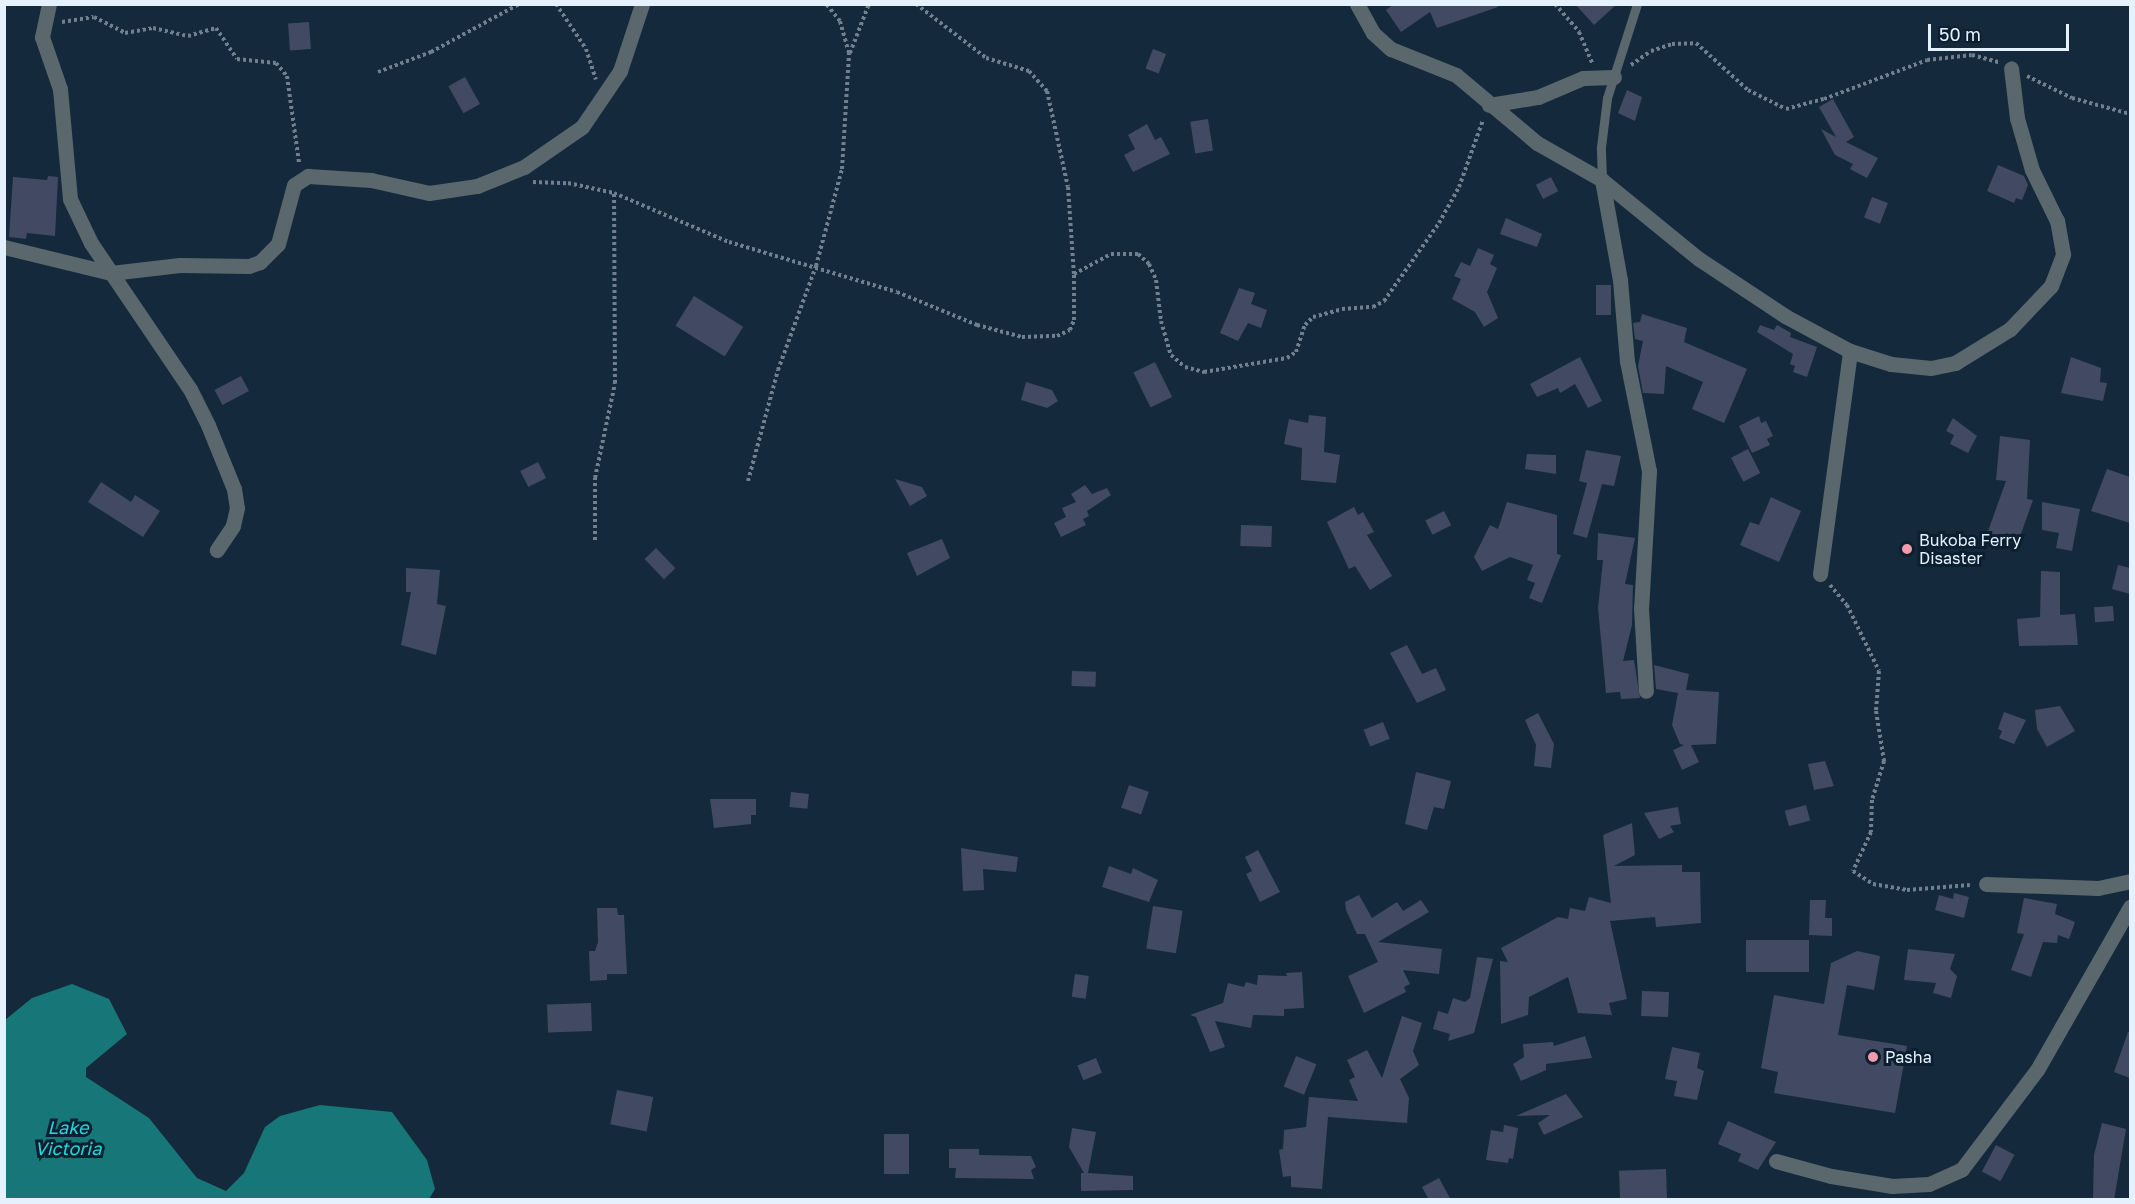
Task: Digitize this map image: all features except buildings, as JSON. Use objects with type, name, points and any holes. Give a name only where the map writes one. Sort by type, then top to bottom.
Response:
[{"type":"street","points":[[49,4],[42,27],[60,90],[70,199],[77,218],[111,273],[190,389],[234,489],[237,508],[233,526],[217,550]]},
{"type":"street","points":[[4,247],[111,273],[157,266],[230,267],[260,262],[278,244],[294,185],[301,179],[319,175],[393,184],[429,193],[460,192],[524,166],[582,127],[602,103],[620,71],[642,4]]},
{"type":"street","points":[[1357,4],[1373,33],[1391,49],[1456,75],[1537,143],[1602,180],[1699,259],[1785,316],[1850,351],[1891,364],[1931,368],[1955,363],[2010,329],[2051,286],[2063,254],[2057,221],[2029,160],[2017,118],[2011,68]]},
{"type":"street","points":[[1489,105],[1524,101],[1570,81],[1595,76],[1614,77]]},
{"type":"street","points":[[1602,180],[1620,280],[1627,361],[1649,471],[1641,609],[1646,691]]},
{"type":"street","points":[[1820,574],[1850,351]]},
{"type":"street","points":[[1986,884],[2098,888],[2130,881]]},
{"type":"street","points":[[1776,1161],[1831,1176],[1892,1186],[1929,1184],[1962,1168],[2037,1070],[2130,908]]},
{"type":"lane","points":[[1602,180],[1603,125],[1614,77],[1637,4]]},
{"type":"path","points":[[378,72],[431,52],[519,4]]},
{"type":"path","points":[[556,4],[586,49],[602,103]]},
{"type":"path","points":[[826,4],[840,21],[849,54]]},
{"type":"path","points":[[747,481],[778,370],[816,266],[842,169],[849,54],[869,4]]},
{"type":"path","points":[[526,186],[537,181],[568,183],[614,193],[729,242],[816,266],[897,292],[997,332],[1038,338],[1070,330],[1074,320],[1074,274],[1068,187],[1047,91],[1029,71],[986,58],[916,4]]},
{"type":"path","points":[[1555,4],[1587,46],[1595,76]]},
{"type":"path","points":[[42,27],[83,16],[94,17],[125,33],[153,28],[188,36],[216,28],[237,59],[276,63],[283,68],[301,179]]},
{"type":"path","points":[[1614,77],[1651,51],[1672,44],[1696,43],[1748,90],[1786,109],[1824,99],[1927,60],[1972,55],[2011,68],[2072,98],[2130,114]]},
{"type":"path","points":[[1074,274],[1111,254],[1138,254],[1149,264],[1156,280],[1161,321],[1170,354],[1185,367],[1204,372],[1287,358],[1296,352],[1305,326],[1313,317],[1342,309],[1373,307],[1393,290],[1459,187],[1489,105]]},
{"type":"path","points":[[594,540],[595,478],[615,383],[614,193]]},
{"type":"path","points":[[1820,574],[1847,605],[1879,671],[1876,711],[1884,761],[1872,800],[1871,832],[1853,871],[1873,884],[1907,891],[1986,884]]},
{"type":"water","name":"Lake Victoria","points":[[72,984],[109,999],[127,1034],[86,1068],[86,1077],[149,1118],[197,1178],[226,1191],[244,1173],[265,1127],[280,1116],[320,1105],[392,1112],[427,1160],[435,1189],[429,1199],[5,1199],[5,1020],[32,998]]},
{"type":"place","name":"Bukoba Ferry Disaster","points":[[1907,549]]},
{"type":"place","name":"Pasha","points":[[1873,1057]]}]
